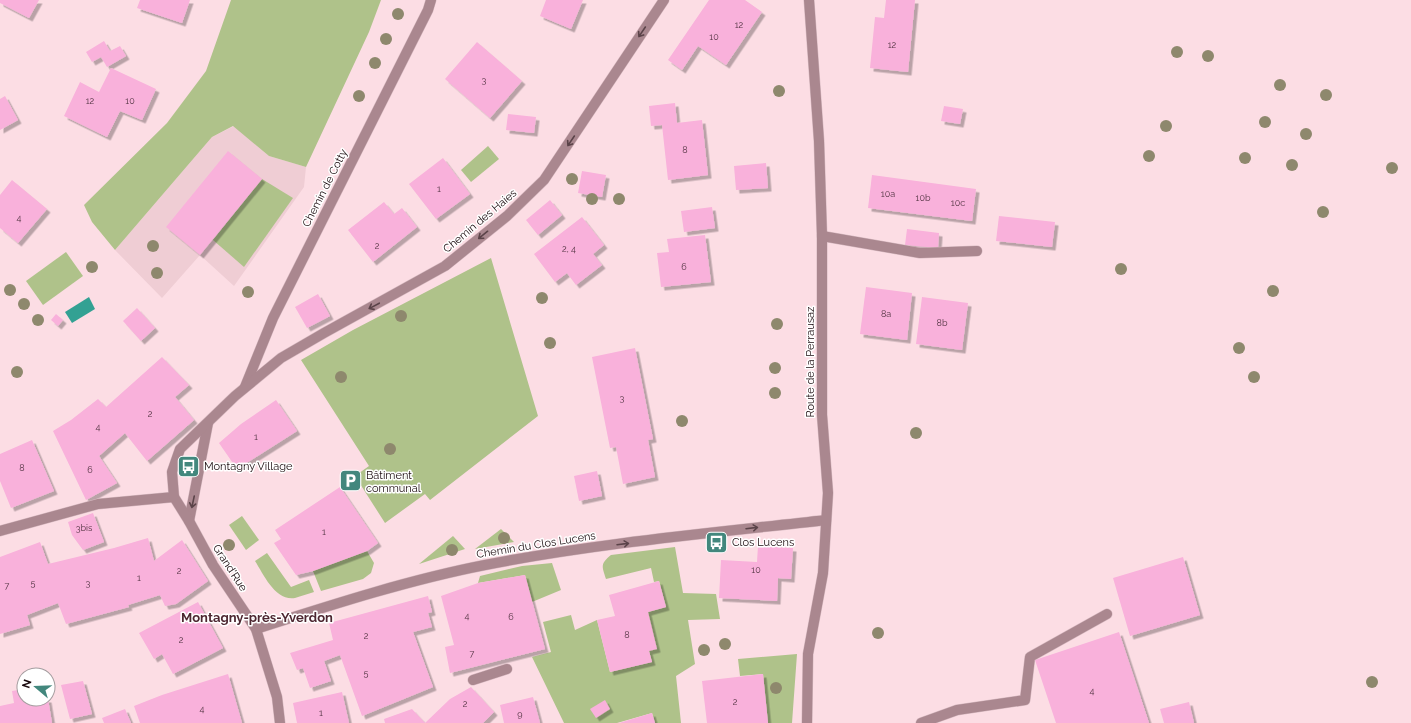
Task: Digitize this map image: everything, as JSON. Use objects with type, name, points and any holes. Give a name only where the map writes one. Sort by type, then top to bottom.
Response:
[{"type":"street","name":"Chemin de Cotty","points":[[244,389],[273,318],[428,10],[431,0]]},
{"type":"street","name":"Chemin des Haies","points":[[174,497],[172,472],[180,449],[235,396],[281,358],[445,266],[507,216],[544,180],[664,0]]},
{"type":"street","name":"Route de la Perrausaz","points":[[806,723],[808,654],[823,573],[828,493],[822,415],[822,236],[819,141],[808,0]]},
{"type":"street","points":[[822,236],[920,253],[977,251]]},
{"type":"street","points":[[189,521],[208,423]]},
{"type":"street","points":[[0,531],[98,504],[174,497]]},
{"type":"street","name":"Grand'Rue","points":[[174,497],[213,565],[256,629],[277,697],[280,723]]},
{"type":"street","name":"Chemin du Clos Lucens","points":[[256,629],[323,608],[448,573],[486,565],[584,548],[826,520]]},
{"type":"street","points":[[921,723],[957,710],[1025,700],[1030,657],[1108,614]]},
{"type":"street","points":[[473,680],[507,669]]},
{"type":"shaded area","points":[[231,0],[381,0],[369,32],[306,167],[269,156],[233,126],[212,137],[115,250],[92,222],[84,205],[167,123],[206,71]]},
{"type":"shaded area","points":[[234,126],[269,156],[306,167],[304,187],[234,286],[200,255],[162,298],[115,250],[212,137]]},
{"type":"shaded area","points":[[488,146],[499,159],[471,182],[461,170]]},
{"type":"shaded area","points":[[262,179],[293,198],[244,267],[213,240]]},
{"type":"shaded area","points":[[66,252],[83,276],[43,305],[26,281]]},
{"type":"shaded area","points":[[491,258],[538,416],[430,500],[425,494],[385,523],[355,476],[369,466],[301,360],[353,330]]},
{"type":"shaded area","points":[[89,297],[95,309],[72,323],[65,312]]},
{"type":"shaded area","points":[[242,516],[259,540],[246,550],[229,525]]},
{"type":"shaded area","points":[[501,529],[514,542],[475,549]]},
{"type":"shaded area","points":[[453,536],[465,549],[419,564]]},
{"type":"shaded area","points":[[675,547],[683,593],[716,594],[720,619],[688,620],[695,664],[676,676],[681,723],[655,723],[652,713],[617,723],[564,723],[532,657],[551,652],[543,622],[571,615],[575,630],[597,620],[610,672],[652,662],[649,651],[648,612],[666,607],[659,581],[654,582],[651,568],[606,579],[603,566],[605,561],[611,555]]},
{"type":"shaded area","points":[[367,551],[374,563],[371,573],[363,579],[321,591],[313,571]]},
{"type":"shaded area","points":[[267,553],[291,587],[309,580],[314,592],[295,598],[288,598],[276,591],[266,580],[255,561]]},
{"type":"shaded area","points":[[552,563],[561,590],[532,602],[525,575],[478,583],[480,576],[522,566]]},
{"type":"shaded area","points":[[797,654],[792,723],[768,723],[763,674],[740,676],[738,659]]},
{"type":"building","points":[[0,0],[39,0],[29,18],[0,3]]},
{"type":"building","points":[[140,0],[190,0],[182,23],[137,8]]},
{"type":"building","points":[[546,0],[583,0],[571,29],[540,16]]},
{"type":"building","points":[[709,0],[745,0],[762,12],[726,65],[698,46],[682,70],[668,60]]},
{"type":"building","points":[[886,0],[915,0],[908,72],[870,68],[875,17],[884,18]]},
{"type":"building","points":[[104,41],[110,51],[120,46],[126,56],[107,67],[101,57],[92,62],[86,52]]},
{"type":"building","points":[[477,42],[522,81],[490,118],[445,79]]},
{"type":"building","points":[[111,68],[156,89],[142,120],[120,111],[107,137],[64,116],[80,82],[99,92]]},
{"type":"building","points":[[5,96],[18,120],[0,130],[0,99]]},
{"type":"building","points":[[675,103],[677,123],[702,120],[708,175],[668,180],[662,125],[651,126],[649,106]]},
{"type":"building","points":[[944,106],[963,109],[960,124],[941,121]]},
{"type":"building","points":[[508,114],[536,117],[534,133],[506,130]]},
{"type":"building","points":[[228,151],[262,179],[200,255],[166,227]]},
{"type":"building","points":[[443,158],[470,194],[436,219],[409,184]]},
{"type":"building","points":[[766,163],[768,188],[736,190],[734,166]]},
{"type":"building","points":[[582,171],[606,175],[602,197],[578,193]]},
{"type":"building","points":[[872,175],[976,189],[972,221],[868,208]]},
{"type":"building","points":[[12,180],[47,209],[18,243],[0,228],[0,195]]},
{"type":"building","points":[[550,200],[562,215],[538,235],[526,220]]},
{"type":"building","points":[[384,202],[394,214],[402,208],[417,227],[373,262],[348,230]]},
{"type":"building","points":[[712,207],[715,228],[684,232],[681,211]]},
{"type":"building","points":[[999,216],[1055,222],[1052,247],[996,241]]},
{"type":"building","points":[[582,217],[604,245],[593,254],[602,265],[576,285],[567,273],[555,282],[534,254]]},
{"type":"building","points":[[907,229],[939,233],[938,248],[905,245]]},
{"type":"building","points":[[705,235],[711,282],[661,287],[657,253],[669,252],[667,239]]},
{"type":"building","points":[[866,287],[912,293],[907,340],[860,334]]},
{"type":"building","points":[[318,294],[330,316],[307,328],[295,307]]},
{"type":"building","points":[[922,297],[968,303],[962,350],[916,344]]},
{"type":"building","points":[[137,308],[155,328],[141,341],[123,321]]},
{"type":"building","points":[[56,314],[63,320],[58,326],[51,320]]},
{"type":"building","points":[[635,348],[653,439],[648,440],[655,477],[623,484],[616,447],[610,448],[592,357]]},
{"type":"building","points":[[162,357],[189,385],[175,397],[194,420],[147,461],[125,433],[99,456],[117,483],[86,500],[53,431],[71,420],[98,399],[106,407]]},
{"type":"building","points":[[276,400],[297,431],[237,469],[219,443],[241,424]]},
{"type":"building","points":[[32,440],[54,491],[11,508],[0,481],[0,454]]},
{"type":"building","points":[[597,471],[602,496],[579,501],[574,476]]},
{"type":"building","points":[[340,487],[378,543],[367,551],[313,571],[296,575],[274,543],[281,539],[275,530]]},
{"type":"building","points":[[93,513],[104,542],[83,550],[72,535],[68,522]]},
{"type":"building","points":[[148,538],[154,561],[182,540],[208,581],[176,604],[165,606],[160,595],[128,605],[129,607],[66,624],[58,603],[27,615],[30,625],[0,634],[0,557],[40,542],[48,564]]},
{"type":"building","points":[[758,546],[793,548],[791,579],[778,578],[777,601],[719,598],[721,560],[757,562]]},
{"type":"building","points":[[1183,557],[1200,615],[1130,636],[1113,578]]},
{"type":"building","points":[[525,575],[545,649],[450,673],[445,647],[454,645],[441,596],[478,583]]},
{"type":"building","points":[[659,581],[666,607],[648,612],[657,649],[649,651],[652,662],[610,672],[597,620],[615,616],[609,595]]},
{"type":"building","points":[[428,596],[432,612],[428,613],[432,627],[413,632],[433,687],[362,716],[340,655],[324,661],[331,681],[310,688],[303,668],[297,670],[290,653],[333,640],[329,623]]},
{"type":"building","points":[[198,602],[223,648],[173,674],[162,654],[154,659],[139,633]]},
{"type":"building","points":[[1119,632],[1149,723],[1056,723],[1035,660]]},
{"type":"building","points":[[228,674],[242,723],[140,723],[134,706],[162,695]]},
{"type":"building","points":[[763,674],[768,723],[707,723],[702,681]]},
{"type":"building","points":[[83,681],[92,714],[70,719],[61,685]]},
{"type":"building","points":[[471,687],[494,712],[483,723],[425,723],[450,699]]},
{"type":"building","points":[[16,690],[16,707],[49,707],[52,723],[0,723],[0,706],[14,703],[12,691]]},
{"type":"building","points":[[342,692],[349,723],[297,723],[293,703]]},
{"type":"building","points":[[533,697],[540,723],[504,723],[500,705]]},
{"type":"building","points":[[605,700],[610,709],[596,718],[590,709]]},
{"type":"building","points":[[1189,702],[1194,723],[1164,723],[1160,709]]},
{"type":"building","points":[[125,709],[131,723],[104,723],[102,718]]},
{"type":"building","points":[[412,709],[425,723],[385,723],[384,719]]},
{"type":"building","points":[[652,713],[655,723],[619,723]]},
{"type":"place","name":"Montagny Village","points":[[189,466]]},
{"type":"place","name":"Bâtiment communal","points":[[351,481]]},
{"type":"place","name":"Clos Lucens","points":[[717,542]]},
{"type":"district","name":"Montagny-près-Yverdon","points":[[257,617]]}]
